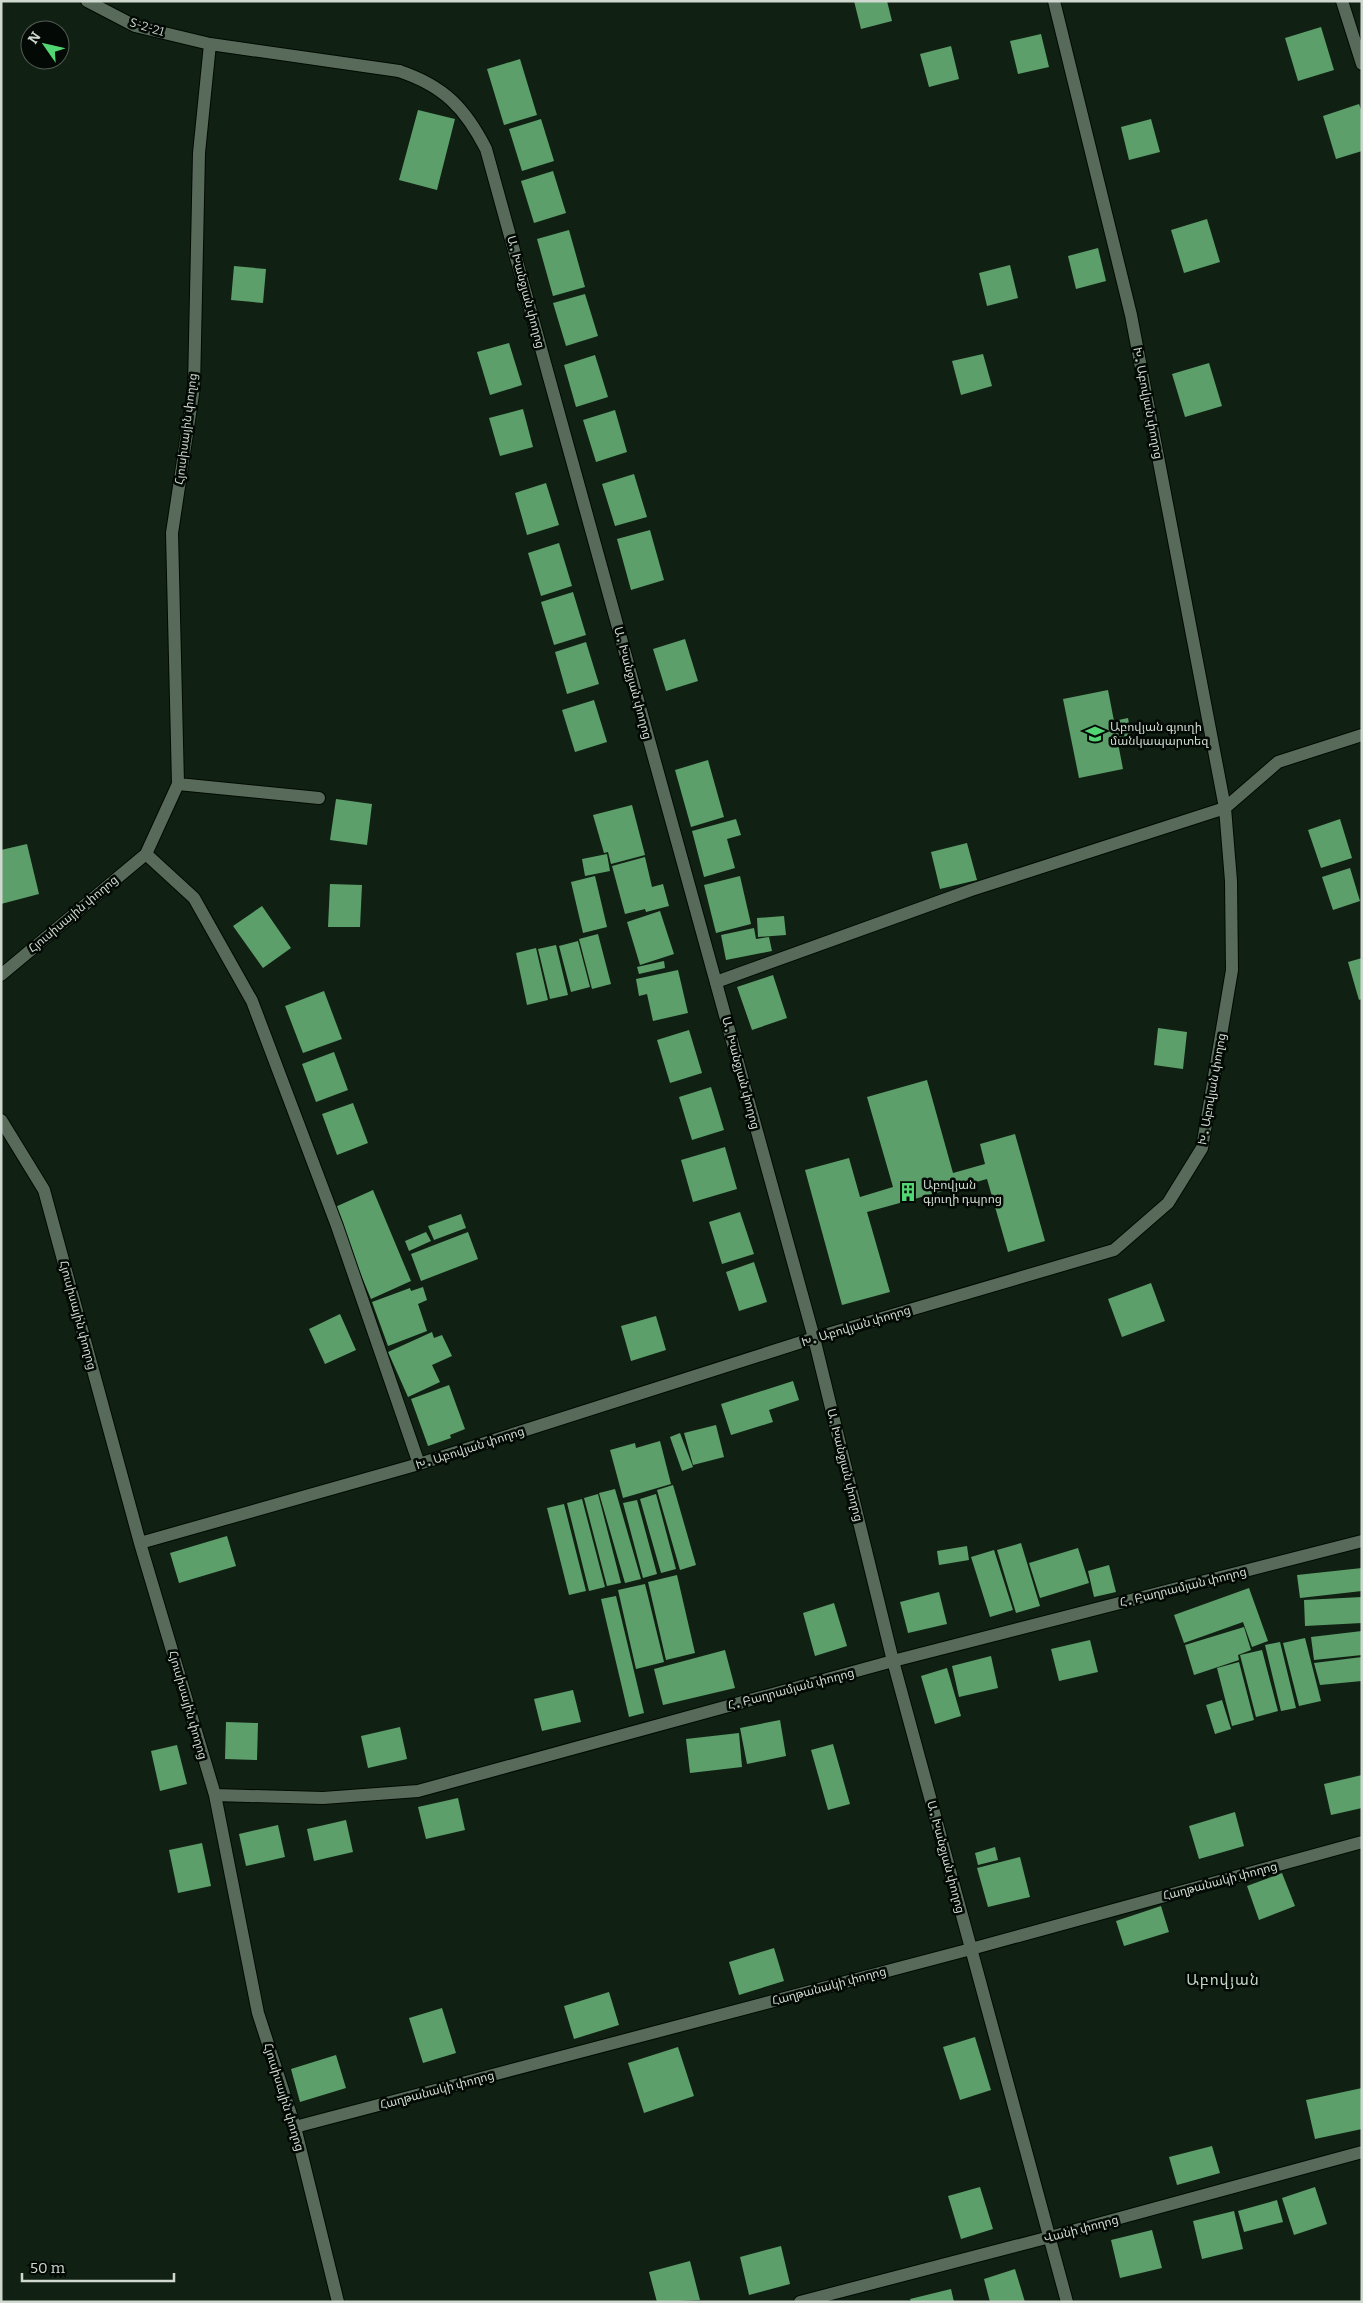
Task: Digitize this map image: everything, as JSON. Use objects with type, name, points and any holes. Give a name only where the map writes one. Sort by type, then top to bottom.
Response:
[{"type":"street","name":"Տ-2-21","points":[[87,1],[135,26],[210,44]]},
{"type":"street","name":"Խ․ Աբովյան փողոց","points":[[140,1543],[419,1464],[814,1338],[1114,1250],[1168,1203],[1202,1148],[1232,970],[1232,882],[1225,808],[1131,314],[1054,1]]},
{"type":"street","points":[[1342,1],[1362,64]]},
{"type":"street","name":"Ա․ Խանջյան փողոց","points":[[210,44],[399,71],[437,87],[456,103],[475,127],[486,149],[814,1338],[893,1661],[1067,2302]]},
{"type":"street","name":"Հյուսիսային փողոց","points":[[1,975],[146,854],[178,784],[172,533],[194,387],[199,153],[210,44]]},
{"type":"street","points":[[716,982],[971,890],[1225,808],[1278,762],[1362,735]]},
{"type":"street","points":[[178,784],[319,798]]},
{"type":"street","points":[[146,854],[194,898],[252,1001],[337,1226],[419,1464]]},
{"type":"street","name":"Հյուսիսային փողոց","points":[[1,1120],[44,1190],[140,1543],[215,1795],[258,2013],[294,2127],[338,2302]]},
{"type":"street","name":"Հ․ Բաղրամյան փողոց","points":[[215,1795],[323,1798],[418,1791],[893,1661],[1362,1541]]},
{"type":"street","name":"Հաղթանակի փողոց","points":[[294,2127],[971,1949],[1362,1842]]},
{"type":"street","name":"Վանի փողոց","points":[[800,2302],[1050,2237],[1362,2152]]},
{"type":"building","points":[[854,1],[887,1],[892,21],[861,29]]},
{"type":"building","points":[[1321,27],[1334,70],[1298,81],[1285,38]]},
{"type":"building","points":[[1041,34],[1049,67],[1018,74],[1010,41]]},
{"type":"building","points":[[951,46],[959,79],[929,87],[920,54]]},
{"type":"building","points":[[520,59],[537,115],[504,125],[487,69]]},
{"type":"building","points":[[1359,104],[1362,112],[1362,151],[1336,159],[1323,116]]},
{"type":"building","points":[[418,110],[455,119],[437,190],[399,180]]},
{"type":"building","points":[[541,119],[554,161],[522,171],[509,129]]},
{"type":"building","points":[[1151,119],[1160,152],[1129,160],[1121,127]]},
{"type":"building","points":[[553,171],[566,213],[534,223],[521,181]]},
{"type":"building","points":[[1207,219],[1220,262],[1184,273],[1171,230]]},
{"type":"building","points":[[569,230],[585,287],[553,296],[537,239]]},
{"type":"building","points":[[1098,248],[1106,281],[1076,289],[1068,256]]},
{"type":"building","points":[[1010,265],[1018,298],[987,306],[979,273]]},
{"type":"building","points":[[234,266],[266,269],[263,303],[231,300]]},
{"type":"building","points":[[585,294],[598,336],[566,346],[553,303]]},
{"type":"building","points":[[509,343],[522,385],[490,395],[477,352]]},
{"type":"building","points":[[983,354],[992,386],[961,395],[952,361]]},
{"type":"building","points":[[595,355],[608,397],[576,407],[564,365]]},
{"type":"building","points":[[1209,363],[1222,406],[1185,417],[1172,374]]},
{"type":"building","points":[[523,409],[533,447],[500,456],[489,418]]},
{"type":"building","points":[[615,410],[627,452],[596,462],[583,420]]},
{"type":"building","points":[[634,474],[647,517],[615,526],[602,484]]},
{"type":"building","points":[[546,483],[559,525],[527,535],[515,493]]},
{"type":"building","points":[[650,530],[664,580],[631,590],[617,539]]},
{"type":"building","points":[[559,543],[572,586],[541,596],[528,553]]},
{"type":"building","points":[[573,592],[586,635],[554,645],[541,602]]},
{"type":"building","points":[[685,639],[698,681],[666,691],[653,649]]},
{"type":"building","points":[[586,642],[599,684],[567,694],[555,652]]},
{"type":"building","points":[[1108,690],[1114,721],[1128,718],[1131,735],[1117,738],[1123,769],[1079,778],[1063,699]]},
{"type":"building","points":[[594,700],[607,742],[575,752],[562,710]]},
{"type":"building","points":[[708,760],[724,817],[691,827],[675,770]]},
{"type":"building","points":[[336,799],[372,804],[367,845],[330,840]]},
{"type":"building","points":[[632,805],[645,855],[611,864],[608,852],[604,853],[593,815]]},
{"type":"building","points":[[736,819],[741,835],[727,839],[735,868],[704,877],[692,831]]},
{"type":"building","points":[[1340,819],[1352,858],[1321,868],[1308,830]]},
{"type":"building","points":[[967,843],[977,880],[940,889],[931,852]]},
{"type":"building","points":[[27,844],[39,894],[1,904],[1,850]]},
{"type":"building","points":[[607,854],[610,871],[585,876],[582,859]]},
{"type":"building","points":[[645,857],[652,887],[663,884],[669,906],[646,912],[645,909],[625,914],[612,866]]},
{"type":"building","points":[[1350,868],[1360,901],[1333,910],[1322,877]]},
{"type":"building","points":[[595,876],[607,927],[583,933],[571,882]]},
{"type":"building","points":[[740,876],[751,924],[716,933],[704,885]]},
{"type":"building","points":[[330,884],[362,885],[360,927],[328,927]]},
{"type":"building","points":[[262,906],[291,948],[263,968],[233,926]]},
{"type":"building","points":[[660,911],[674,954],[640,965],[627,922]]},
{"type":"building","points":[[784,916],[786,935],[758,937],[757,918]]},
{"type":"building","points":[[754,928],[756,939],[769,937],[772,951],[726,960],[721,935]]},
{"type":"building","points":[[598,934],[611,984],[592,989],[579,939]]},
{"type":"building","points":[[578,941],[590,987],[571,992],[559,946]]},
{"type":"building","points":[[556,945],[568,995],[550,999],[538,949]]},
{"type":"building","points":[[536,948],[548,1000],[527,1005],[516,953]]},
{"type":"building","points":[[1362,958],[1362,999],[1359,1000],[1348,962]]},
{"type":"building","points":[[664,961],[665,968],[639,974],[637,967]]},
{"type":"building","points":[[678,970],[688,1013],[653,1021],[647,994],[639,996],[636,979]]},
{"type":"building","points":[[773,975],[787,1018],[752,1030],[737,987]]},
{"type":"building","points":[[324,991],[342,1039],[303,1053],[285,1006]]},
{"type":"building","points":[[1158,1028],[1187,1032],[1183,1069],[1154,1065]]},
{"type":"building","points":[[689,1030],[702,1073],[670,1083],[657,1040]]},
{"type":"building","points":[[334,1052],[348,1090],[316,1102],[302,1064]]},
{"type":"building","name":"Աբովյան գյուղի դպրոց","points":[[927,1080],[953,1173],[985,1164],[980,1144],[1015,1134],[1045,1241],[1008,1252],[987,1179],[867,1212],[890,1292],[842,1305],[805,1170],[849,1158],[860,1197],[893,1187],[867,1097]]},
{"type":"building","points":[[711,1087],[724,1130],[692,1140],[679,1097]]},
{"type":"building","points":[[353,1103],[368,1143],[337,1155],[322,1114]]},
{"type":"building","points":[[725,1147],[737,1189],[693,1202],[681,1160]]},
{"type":"building","points":[[373,1190],[411,1281],[371,1299],[333,1208]]},
{"type":"building","points":[[740,1212],[754,1254],[722,1264],[709,1222]]},
{"type":"building","points":[[461,1214],[466,1228],[434,1240],[428,1226]]},
{"type":"building","points":[[426,1232],[431,1241],[409,1251],[405,1241]]},
{"type":"building","points":[[468,1232],[478,1259],[421,1281],[411,1254]]},
{"type":"building","points":[[754,1262],[767,1302],[739,1311],[726,1272]]},
{"type":"building","points":[[1151,1283],[1165,1321],[1122,1337],[1108,1299]]},
{"type":"building","points":[[423,1287],[427,1300],[418,1304],[427,1331],[388,1346],[372,1302],[410,1288],[411,1291]]},
{"type":"building","points":[[340,1314],[356,1350],[325,1364],[309,1329]]},
{"type":"building","points":[[656,1316],[666,1350],[631,1361],[621,1326]]},
{"type":"building","points":[[432,1332],[434,1338],[442,1335],[452,1356],[432,1365],[440,1382],[408,1397],[388,1352]]},
{"type":"building","points":[[793,1381],[799,1400],[769,1410],[773,1422],[731,1435],[721,1404]]},
{"type":"building","points":[[449,1385],[465,1429],[450,1435],[451,1438],[428,1446],[411,1399]]},
{"type":"building","points":[[716,1425],[724,1457],[693,1465],[684,1433]]},
{"type":"building","points":[[680,1433],[693,1467],[682,1471],[670,1437]]},
{"type":"building","points":[[660,1441],[671,1484],[623,1498],[610,1450],[635,1443],[636,1448]]},
{"type":"building","points":[[673,1485],[696,1565],[680,1570],[657,1490]]},
{"type":"building","points":[[615,1489],[641,1579],[625,1583],[599,1493]]},
{"type":"building","points":[[598,1494],[621,1583],[607,1586],[584,1498]]},
{"type":"building","points":[[656,1494],[676,1569],[661,1573],[640,1499]]},
{"type":"building","points":[[582,1499],[605,1587],[589,1591],[567,1503]]},
{"type":"building","points":[[637,1500],[657,1574],[643,1578],[623,1503]]},
{"type":"building","points":[[564,1504],[586,1591],[569,1595],[547,1508]]},
{"type":"building","points":[[227,1536],[236,1566],[179,1583],[170,1553]]},
{"type":"building","points":[[1021,1543],[1040,1606],[1016,1613],[997,1550]]},
{"type":"building","points":[[967,1546],[969,1560],[939,1565],[937,1551]]},
{"type":"building","points":[[1078,1548],[1089,1583],[1040,1598],[1029,1563]]},
{"type":"building","points":[[994,1550],[1013,1610],[990,1617],[971,1557]]},
{"type":"building","points":[[1109,1565],[1116,1592],[1094,1597],[1088,1571]]},
{"type":"building","points":[[1362,1568],[1362,1591],[1300,1598],[1297,1575]]},
{"type":"building","points":[[677,1575],[695,1653],[666,1660],[648,1582]]},
{"type":"building","points":[[645,1584],[664,1662],[636,1669],[618,1590]]},
{"type":"building","points":[[1249,1588],[1268,1641],[1252,1647],[1243,1622],[1184,1643],[1174,1615]]},
{"type":"building","points":[[939,1592],[947,1624],[908,1633],[900,1602]]},
{"type":"building","points":[[616,1596],[644,1713],[629,1717],[601,1599]]},
{"type":"building","points":[[1362,1597],[1362,1623],[1305,1626],[1304,1600]]},
{"type":"building","points":[[834,1603],[847,1646],[815,1656],[803,1613]]},
{"type":"building","points":[[1244,1627],[1251,1650],[1238,1655],[1239,1660],[1194,1675],[1185,1645]]},
{"type":"building","points":[[1362,1631],[1362,1655],[1314,1660],[1311,1637]]},
{"type":"building","points":[[1305,1638],[1321,1701],[1299,1706],[1283,1643]]},
{"type":"building","points":[[1090,1640],[1098,1672],[1059,1681],[1051,1649]]},
{"type":"building","points":[[1280,1642],[1296,1708],[1281,1711],[1265,1645]]},
{"type":"building","points":[[725,1650],[735,1688],[663,1705],[654,1669]]},
{"type":"building","points":[[1262,1650],[1278,1711],[1256,1717],[1240,1655]]},
{"type":"building","points":[[991,1656],[998,1688],[959,1697],[952,1666]]},
{"type":"building","points":[[1362,1657],[1362,1681],[1320,1685],[1314,1663]]},
{"type":"building","points":[[1239,1662],[1254,1720],[1232,1726],[1217,1668]]},
{"type":"building","points":[[947,1668],[961,1716],[935,1724],[921,1676]]},
{"type":"building","points":[[573,1690],[581,1722],[542,1731],[534,1699]]},
{"type":"building","points":[[1222,1700],[1231,1729],[1215,1734],[1206,1705]]},
{"type":"building","points":[[780,1720],[786,1756],[747,1764],[740,1728]]},
{"type":"building","points":[[226,1722],[258,1723],[257,1760],[225,1759]]},
{"type":"building","points":[[400,1727],[407,1759],[368,1768],[361,1736]]},
{"type":"building","points":[[739,1733],[742,1767],[690,1773],[686,1739]]},
{"type":"building","points":[[833,1744],[850,1804],[828,1810],[811,1750]]},
{"type":"building","points":[[177,1745],[187,1784],[160,1791],[151,1751]]},
{"type":"building","points":[[1362,1775],[1362,1808],[1331,1815],[1324,1784]]},
{"type":"building","points":[[458,1798],[465,1830],[426,1839],[418,1807]]},
{"type":"building","points":[[1235,1812],[1244,1846],[1199,1859],[1189,1826]]},
{"type":"building","points":[[346,1820],[353,1852],[314,1861],[307,1829]]},
{"type":"building","points":[[278,1825],[285,1857],[246,1866],[239,1834]]},
{"type":"building","points":[[202,1843],[211,1886],[178,1893],[169,1850]]},
{"type":"building","points":[[995,1847],[998,1860],[978,1865],[975,1853]]},
{"type":"building","points":[[1020,1857],[1030,1897],[988,1907],[977,1868]]},
{"type":"building","points":[[1282,1873],[1295,1906],[1259,1920],[1247,1886]]},
{"type":"building","points":[[1161,1906],[1169,1932],[1124,1946],[1116,1921]]},
{"type":"building","points":[[774,1948],[784,1981],[739,1995],[729,1962]]},
{"type":"building","points":[[609,1992],[619,2025],[574,2039],[564,2006]]},
{"type":"building","points":[[442,2008],[456,2053],[423,2063],[409,2018]]},
{"type":"building","points":[[975,2037],[991,2090],[960,2100],[943,2047]]},
{"type":"building","points":[[678,2047],[694,2096],[644,2113],[628,2063]]},
{"type":"building","points":[[336,2055],[346,2088],[300,2102],[291,2069]]},
{"type":"building","points":[[1362,2088],[1362,2129],[1315,2139],[1306,2100]]},
{"type":"building","points":[[1212,2146],[1220,2173],[1177,2185],[1169,2157]]},
{"type":"building","points":[[980,2187],[993,2229],[961,2239],[948,2196]]},
{"type":"building","points":[[1315,2187],[1327,2224],[1294,2235],[1282,2198]]},
{"type":"building","points":[[1277,2200],[1283,2222],[1244,2232],[1238,2211]]},
{"type":"building","points":[[1234,2211],[1243,2249],[1202,2259],[1193,2221]]},
{"type":"building","points":[[1152,2230],[1162,2268],[1120,2278],[1111,2240]]},
{"type":"building","points":[[781,2246],[790,2284],[749,2295],[740,2257]]},
{"type":"building","points":[[690,2261],[700,2300],[657,2302],[649,2272]]},
{"type":"building","points":[[1015,2269],[1025,2302],[990,2302],[984,2279]]},
{"type":"building","points":[[951,2289],[954,2302],[911,2302],[910,2299]]},
{"type":"place","name":"Աբովյան գյուղի մանկապարտեզ","points":[[1095,734]]},
{"type":"place","name":"Աբովյան գյուղի դպրոց","points":[[908,1192]]},
{"type":"district","name":"Աբովյան","points":[[1223,1980]]}]
